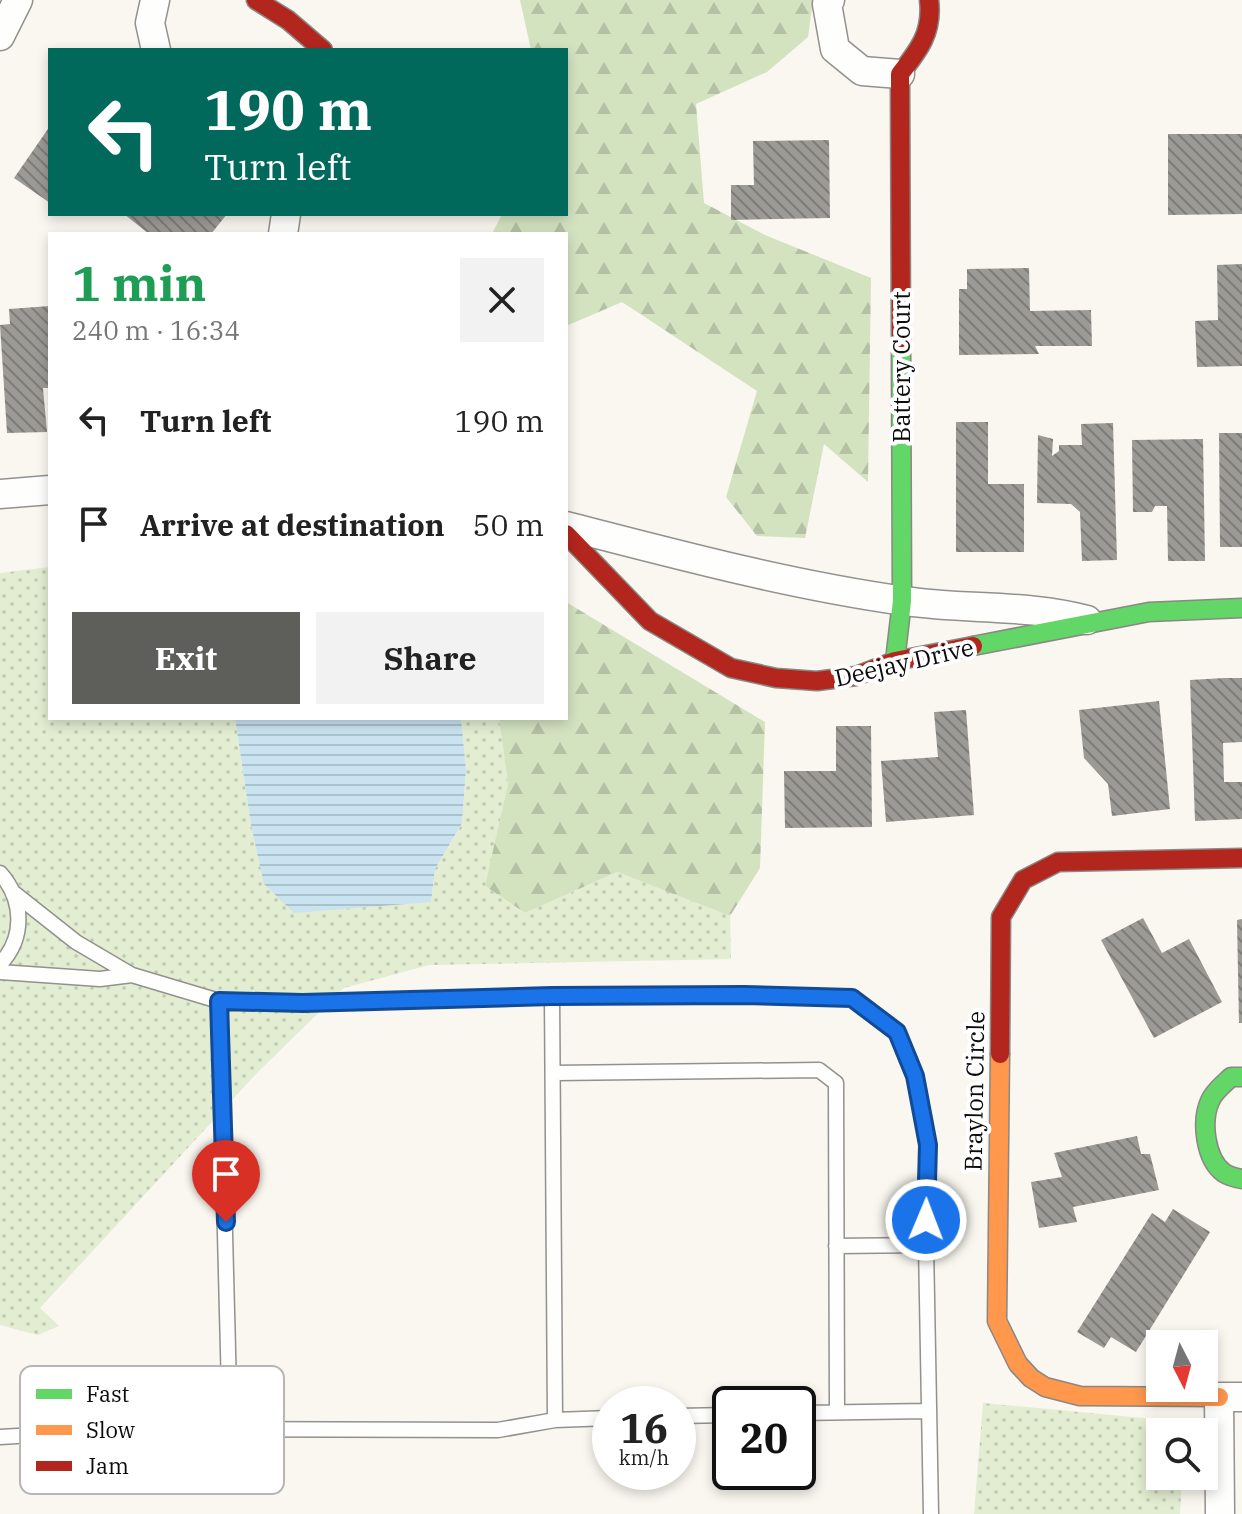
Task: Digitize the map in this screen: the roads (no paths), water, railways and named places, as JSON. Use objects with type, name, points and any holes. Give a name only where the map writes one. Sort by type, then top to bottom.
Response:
[{"type":"street","points":[[0,36],[18,0]]},
{"type":"street","points":[[155,0],[150,23],[156,48]]},
{"type":"street","points":[[256,0],[288,20],[321,48]]},
{"type":"street","points":[[830,0],[827,4],[835,49],[862,71],[900,74],[929,36],[932,16],[929,0]]},
{"type":"street","name":"Battery Court","points":[[895,661],[902,601],[900,74]]},
{"type":"street","points":[[0,494],[48,490]]},
{"type":"street","name":"Deejay Drive","points":[[568,527],[755,575],[902,601],[1055,611],[1099,623]]},
{"type":"street","name":"Deejay Drive","points":[[568,536],[650,621],[731,668],[776,678],[817,681],[856,676],[895,661],[1149,612],[1242,608]]},
{"type":"street","name":"Braylon Circle","points":[[1230,1397],[1072,1397],[1046,1389],[1023,1370],[1006,1346],[997,1321],[1001,917],[1023,880],[1058,862],[1242,858]]},
{"type":"street","points":[[1242,1077],[1231,1077],[1211,1097],[1206,1114],[1213,1157],[1224,1172],[1242,1179]]},
{"type":"street","points":[[1220,1514],[1230,1397]]},
{"type":"lane","points":[[0,873],[14,893],[76,942],[132,975],[219,1001],[303,1003],[552,996],[744,995],[852,998],[897,1032],[915,1076],[928,1145],[926,1245],[931,1514]]},
{"type":"lane","points":[[0,964],[8,956],[17,936],[19,915],[14,893]]},
{"type":"lane","points":[[0,972],[100,979],[132,975]]},
{"type":"lane","points":[[552,996],[555,1420]]},
{"type":"lane","points":[[219,1001],[228,1366]]},
{"type":"lane","points":[[554,1073],[819,1070],[836,1083],[837,1412]]},
{"type":"lane","points":[[836,1246],[926,1245]]},
{"type":"lane","points":[[816,1413],[928,1411]]},
{"type":"lane","points":[[284,1428],[498,1430],[555,1420],[592,1419]]},
{"type":"lane","points":[[0,1437],[20,1436]]},
{"type":"water","points":[[235,720],[461,720],[466,769],[462,823],[435,869],[431,902],[294,913],[264,884],[251,825]]}]
